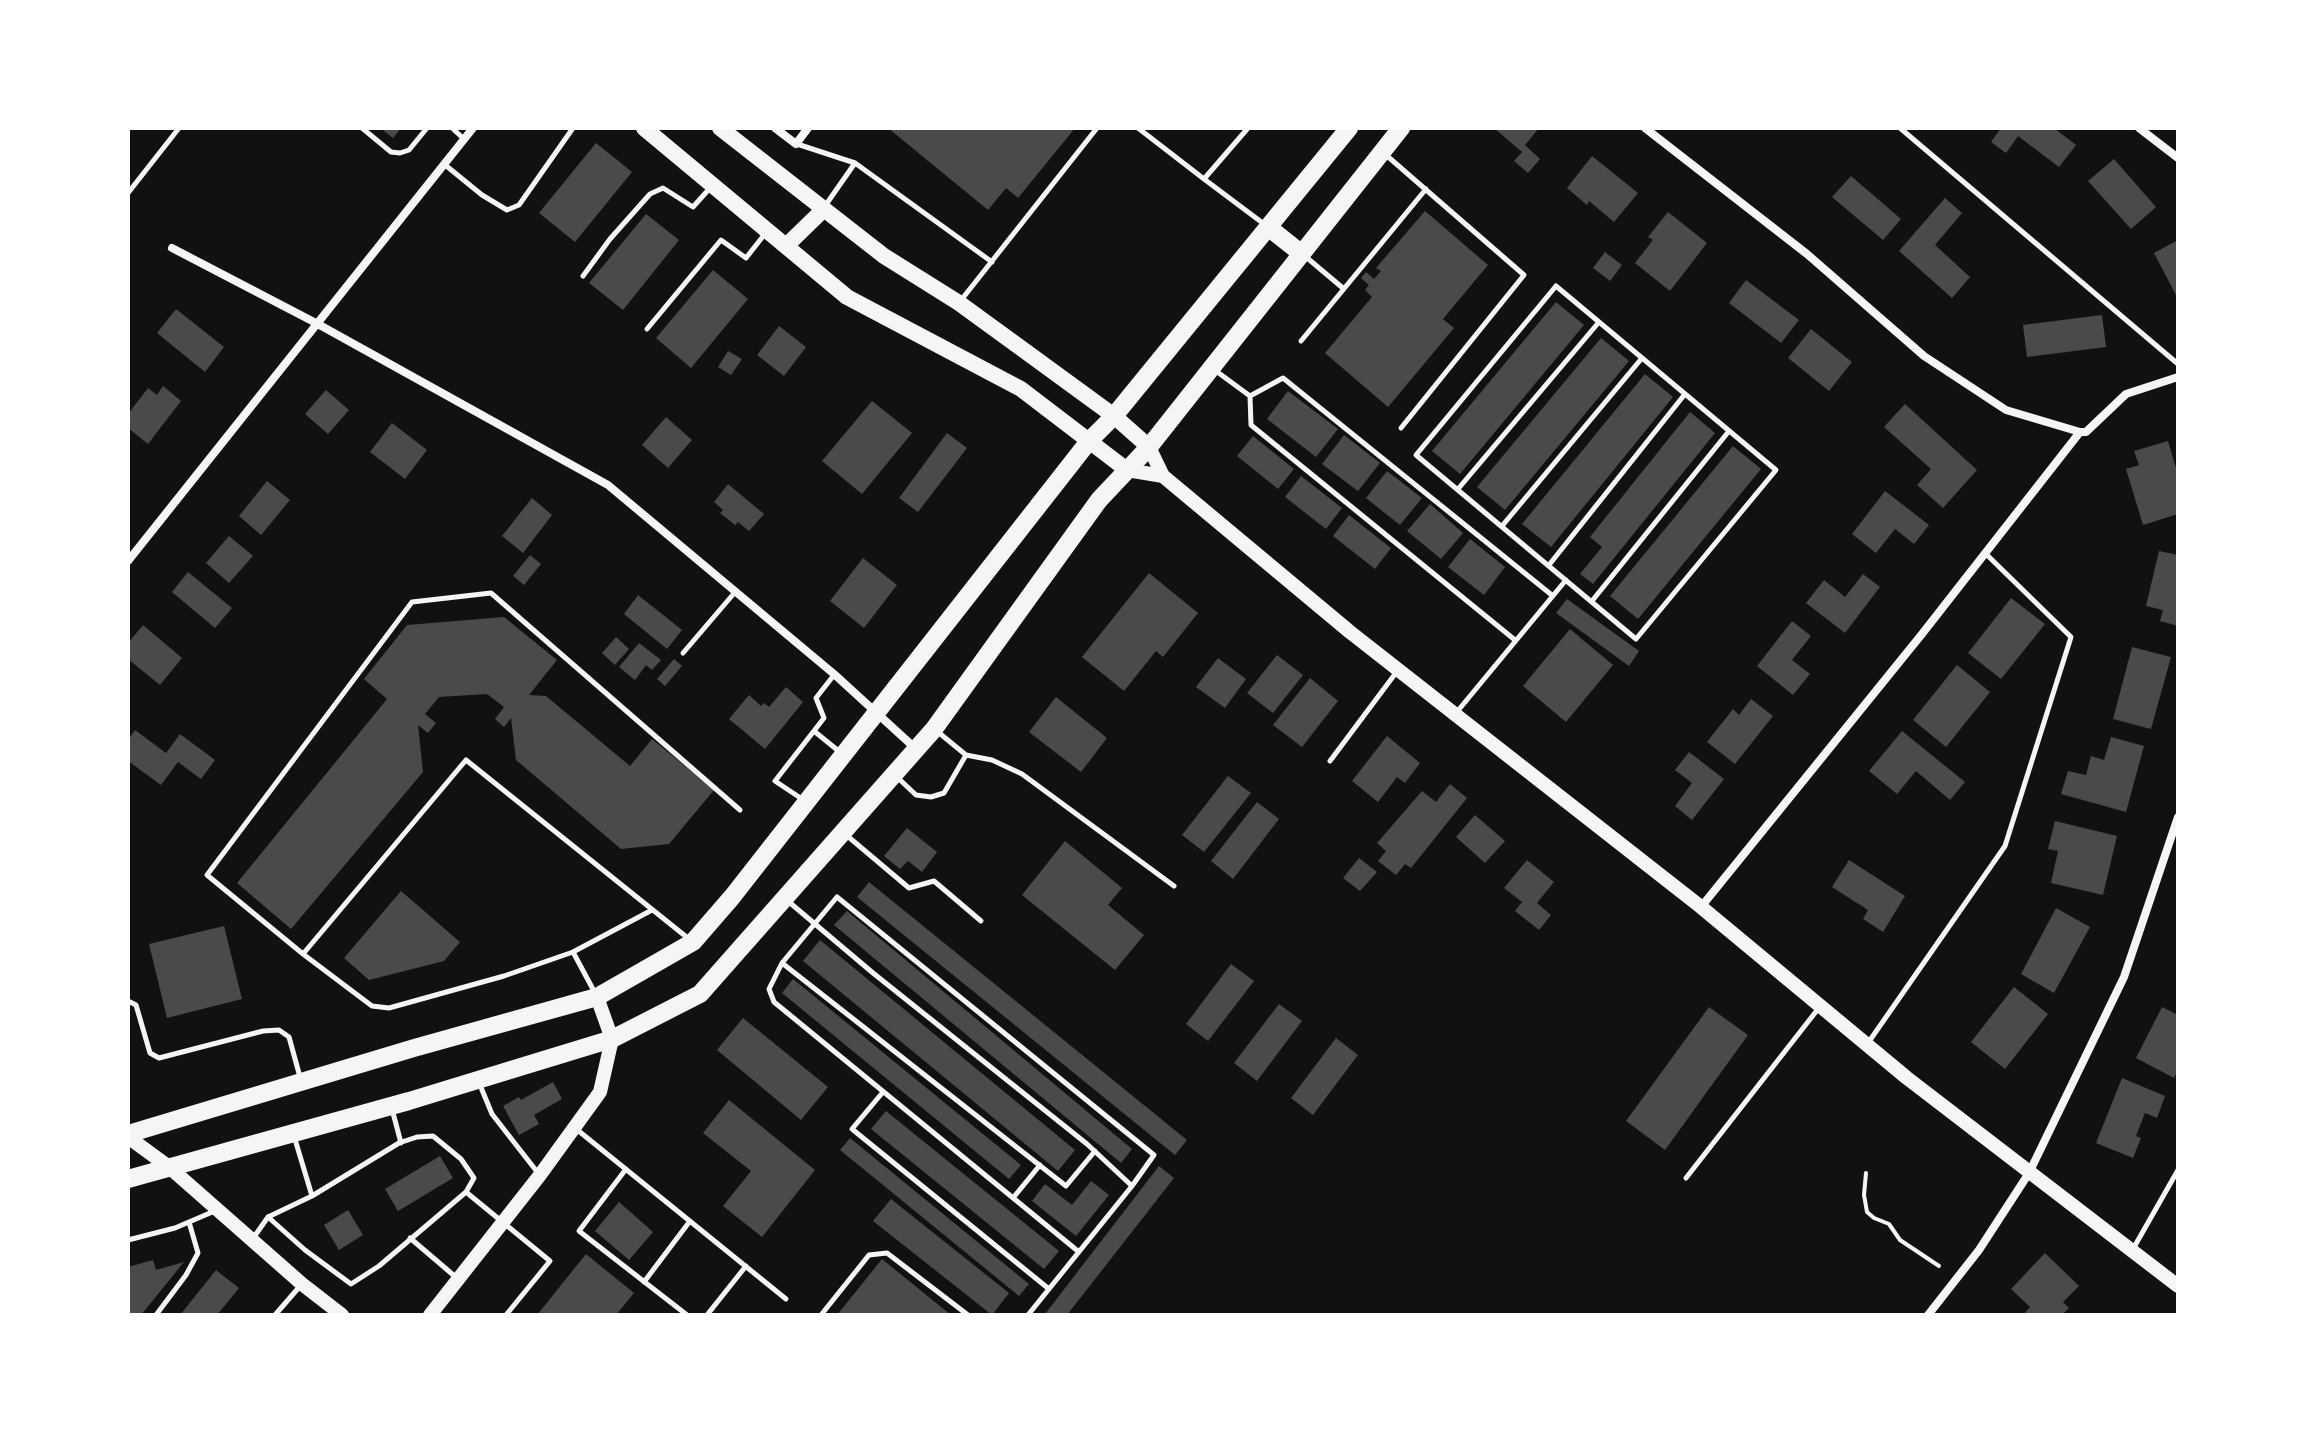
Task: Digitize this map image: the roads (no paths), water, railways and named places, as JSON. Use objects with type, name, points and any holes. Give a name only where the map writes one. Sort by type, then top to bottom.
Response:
[{"type":"main road","points":[[644,128],[847,297],[1021,389],[1127,470]]},
{"type":"main road","points":[[720,128],[884,256],[959,303],[1114,416],[1149,447]]},
{"type":"main road","points":[[128,1136],[597,997],[693,942],[807,803],[1089,441],[1114,416],[1349,128]]},
{"type":"main road","points":[[128,1179],[391,1106],[612,1039],[700,994],[934,729],[1099,500],[1149,447],[1401,128]]},
{"type":"main road","points":[[786,246],[823,210]]},
{"type":"main road","points":[[1268,227],[1302,254]]},
{"type":"street","points":[[128,561],[473,128]]},
{"type":"street","points":[[775,128],[796,144],[808,128]]},
{"type":"street","points":[[1645,128],[1807,254],[1924,356],[2006,410],[2086,432],[2126,394],[2178,377]]},
{"type":"street","points":[[2139,128],[2178,158]]},
{"type":"street","points":[[172,248],[316,323],[608,485],[736,590],[878,712],[915,748]]},
{"type":"street","points":[[1701,907],[2080,432]]},
{"type":"street","points":[[1149,447],[1163,476],[1398,669],[1701,907],[1867,1045],[2178,1286]]},
{"type":"street","points":[[1127,470],[1163,476]]},
{"type":"street","points":[[1928,1315],[1979,1250],[2029,1173],[2124,977],[2178,817]]},
{"type":"street","points":[[430,1315],[540,1175],[600,1092],[612,1039],[597,997]]},
{"type":"street","points":[[128,1136],[169,1167],[302,1284],[342,1315]]},
{"type":"lane","points":[[128,193],[179,128]]},
{"type":"lane","points":[[362,128],[391,152],[400,153],[409,150],[427,128]]},
{"type":"lane","points":[[452,128],[464,139]]},
{"type":"lane","points":[[444,164],[482,195],[507,210],[519,205],[573,128]]},
{"type":"lane","points":[[959,303],[1097,128]]},
{"type":"lane","points":[[1138,128],[1268,227]]},
{"type":"lane","points":[[1204,179],[1248,128]]},
{"type":"lane","points":[[1900,128],[2178,364]]},
{"type":"lane","points":[[796,144],[855,163],[992,262]]},
{"type":"lane","points":[[1382,152],[1524,275],[1401,428]]},
{"type":"lane","points":[[823,210],[855,163]]},
{"type":"lane","points":[[583,276],[610,239],[650,194],[663,188],[693,207],[714,184]]},
{"type":"lane","points":[[1301,341],[1426,189]]},
{"type":"lane","points":[[647,329],[721,240],[746,258],[767,231]]},
{"type":"lane","points":[[1302,254],[1344,289]]},
{"type":"lane","points":[[1556,286],[1599,322],[1776,470],[1636,639],[1416,455],[1556,286]]},
{"type":"lane","points":[[1457,489],[1599,322]]},
{"type":"lane","points":[[1502,526],[1642,358]]},
{"type":"lane","points":[[1212,368],[1250,396]]},
{"type":"lane","points":[[1250,396],[1283,378],[1553,596]]},
{"type":"lane","points":[[1549,566],[1685,394]]},
{"type":"lane","points":[[1250,396],[1251,425],[1515,640]]},
{"type":"lane","points":[[1592,602],[1729,431]]},
{"type":"lane","points":[[1867,1045],[2005,846],[2071,637],[1985,553]]},
{"type":"lane","points":[[1456,713],[1566,580]]},
{"type":"lane","points":[[683,653],[736,590]]},
{"type":"lane","points":[[652,910],[573,952],[504,976],[389,1008],[372,1006],[207,875],[412,602],[491,593],[740,810]]},
{"type":"lane","points":[[1330,761],[1398,669]]},
{"type":"lane","points":[[807,803],[775,781],[824,718],[816,698],[834,674]]},
{"type":"lane","points":[[934,729],[966,755],[992,760],[1022,774],[1174,886]]},
{"type":"lane","points":[[814,731],[844,755]]},
{"type":"lane","points":[[896,775],[916,795],[931,797],[944,793],[966,755]]},
{"type":"lane","points":[[303,954],[466,760],[693,942]]},
{"type":"lane","points":[[844,833],[909,888],[934,881],[981,921]]},
{"type":"lane","points":[[1028,1315],[1079,1252],[1132,1186],[1154,1155],[837,897],[782,963],[769,989],[774,1002],[1079,1252]]},
{"type":"lane","points":[[786,898],[1095,1151],[1132,1186]]},
{"type":"lane","points":[[573,952],[597,997]]},
{"type":"lane","points":[[782,963],[1066,1186],[1095,1151]]},
{"type":"lane","points":[[128,1001],[136,1005],[150,1053],[159,1058],[263,1031],[279,1030],[289,1037],[302,1082]]},
{"type":"lane","points":[[1686,1178],[1821,1006]]},
{"type":"lane","points":[[478,1080],[492,1114],[540,1175]]},
{"type":"lane","points":[[883,1092],[852,1129],[1049,1289]]},
{"type":"lane","points":[[391,1106],[401,1143]]},
{"type":"lane","points":[[575,1127],[786,1299]]},
{"type":"lane","points":[[294,1133],[312,1196]]},
{"type":"lane","points":[[252,1240],[268,1217],[417,1137],[433,1136],[461,1159],[474,1178],[466,1192],[379,1266],[351,1284],[305,1250],[268,1217]]},
{"type":"lane","points":[[1013,1198],[1040,1165]]},
{"type":"lane","points":[[626,1169],[579,1231],[687,1315]]},
{"type":"lane","points":[[2132,1251],[2178,1170]]},
{"type":"lane","points":[[466,1192],[550,1261],[506,1315]]},
{"type":"lane","points":[[128,1240],[218,1210]]},
{"type":"lane","points":[[644,1282],[690,1221]]},
{"type":"lane","points":[[156,1315],[186,1275],[198,1253],[189,1222]]},
{"type":"lane","points":[[410,1238],[458,1280]]},
{"type":"lane","points":[[821,1315],[869,1255],[887,1253],[968,1315]]},
{"type":"lane","points":[[707,1315],[746,1266]]},
{"type":"lane","points":[[275,1315],[302,1284]]}]
